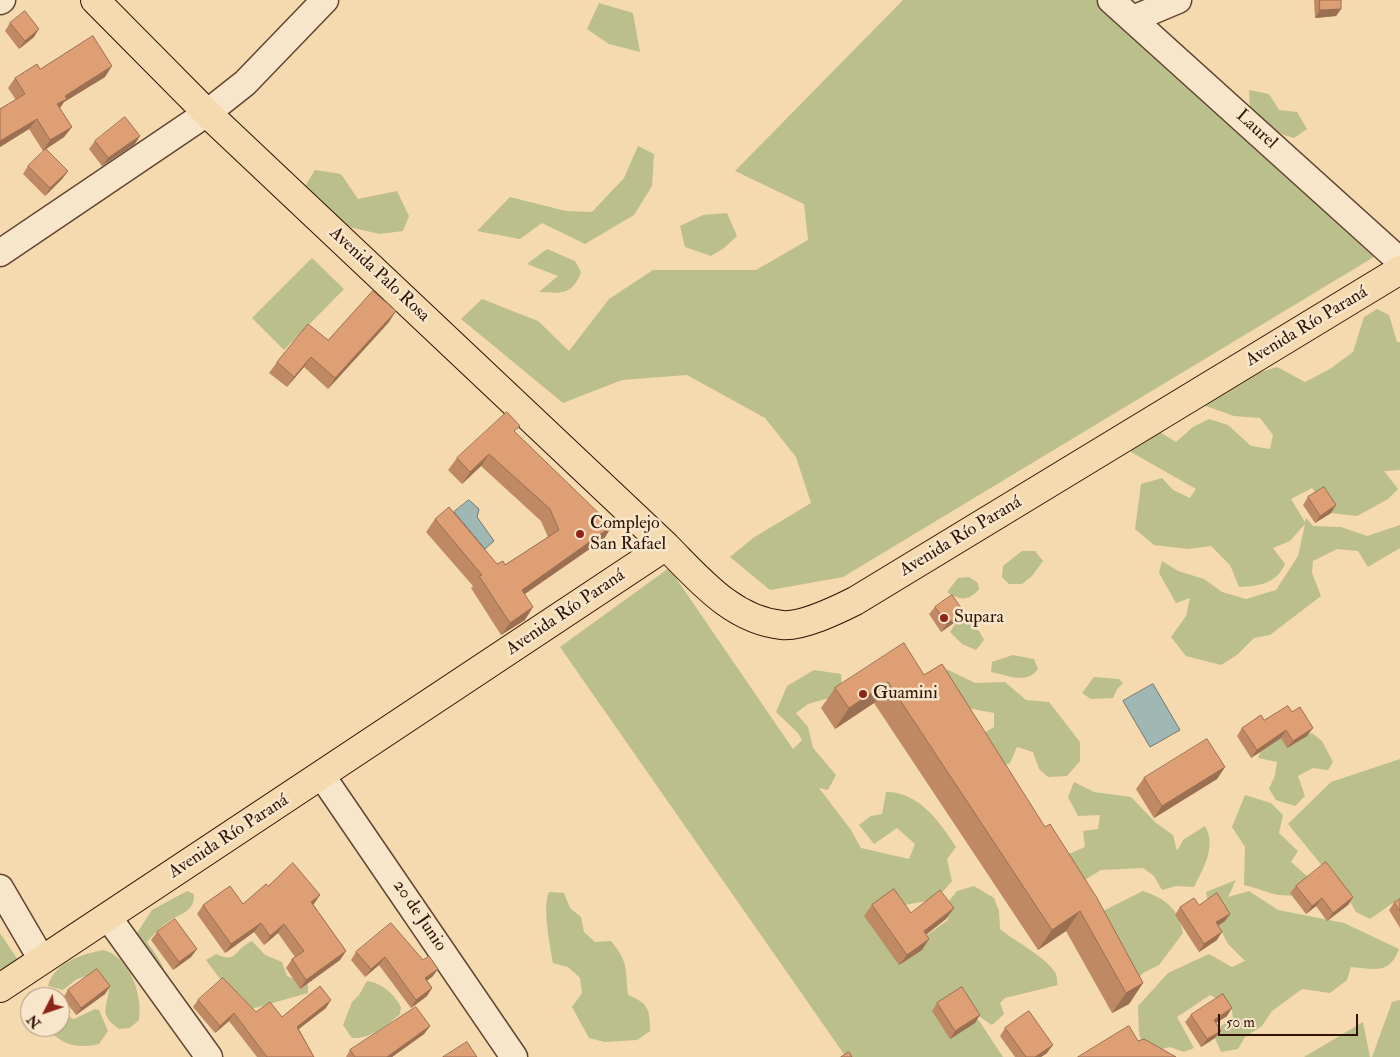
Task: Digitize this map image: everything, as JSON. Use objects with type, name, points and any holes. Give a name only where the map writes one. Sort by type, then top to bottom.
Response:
[{"type":"main road","name":"Avenida Palo Rosa","points":[[95,0],[207,113],[666,546]]},
{"type":"main road","name":"Avenida Río Paraná","points":[[0,988],[666,546],[718,598],[752,617],[783,626],[821,617],[855,601],[1400,270]]},
{"type":"street","points":[[0,253],[207,113],[245,83],[325,0]]},
{"type":"street","name":"Laurel","points":[[1111,0],[1400,261]]},
{"type":"street","points":[[1133,19],[1178,0]]},
{"type":"street","name":"20 de Junio","points":[[322,776],[514,1057]]},
{"type":"street","points":[[0,888],[42,960]]},
{"type":"street","points":[[108,917],[209,1057]]},
{"type":"green space","points":[[903,0],[1101,0],[1374,257],[843,577],[770,590],[730,557],[753,538],[811,503],[796,457],[765,418],[687,375],[622,380],[563,403],[461,319],[482,299],[538,321],[569,351],[609,299],[653,270],[756,270],[808,240],[804,204],[735,171]]},
{"type":"green space","points":[[599,3],[633,13],[640,52],[609,44],[587,29]]},
{"type":"green space","points":[[1249,90],[1269,94],[1279,110],[1297,112],[1307,129],[1294,138],[1281,134],[1250,110]]},
{"type":"green space","points":[[638,146],[654,154],[652,186],[634,215],[585,244],[542,223],[520,239],[477,231],[510,197],[566,211],[592,212],[624,178]]},
{"type":"green space","points":[[315,170],[341,174],[358,199],[397,191],[409,216],[403,231],[380,234],[349,227],[304,188]]},
{"type":"green space","points":[[727,213],[737,236],[724,248],[711,256],[685,247],[680,226],[703,215]]},
{"type":"green space","points":[[547,249],[575,261],[581,272],[578,280],[570,289],[560,292],[539,292],[558,276],[527,264]]},
{"type":"green space","points":[[312,258],[344,289],[284,350],[252,318]]},
{"type":"green space","points":[[1377,309],[1389,315],[1397,342],[1400,342],[1400,470],[1384,471],[1398,489],[1388,499],[1357,516],[1331,513],[1312,488],[1291,499],[1305,522],[1306,518],[1313,526],[1341,527],[1367,536],[1400,525],[1400,548],[1368,567],[1358,551],[1337,549],[1313,561],[1312,573],[1321,596],[1270,635],[1254,638],[1237,655],[1221,665],[1186,656],[1171,637],[1186,616],[1190,598],[1176,603],[1159,573],[1162,561],[1178,571],[1204,579],[1222,592],[1246,599],[1276,590],[1298,556],[1305,524],[1290,541],[1273,548],[1285,564],[1277,576],[1266,583],[1253,586],[1239,587],[1230,565],[1211,546],[1188,549],[1154,545],[1135,529],[1141,484],[1162,478],[1173,490],[1190,498],[1196,489],[1131,452],[1137,430],[1147,424],[1176,442],[1193,427],[1209,419],[1228,425],[1251,446],[1270,449],[1273,435],[1260,418],[1234,416],[1203,405],[1235,380],[1277,367],[1305,382],[1330,369],[1353,352],[1364,317]]},
{"type":"green space","points":[[1022,551],[1035,551],[1043,561],[1032,576],[1022,584],[1009,584],[1002,577],[1003,566]]},
{"type":"green space","points":[[669,568],[793,749],[802,740],[798,733],[776,712],[787,686],[814,670],[841,674],[842,694],[808,704],[796,713],[808,727],[813,748],[836,775],[828,790],[819,788],[851,830],[861,848],[909,859],[915,844],[897,828],[874,844],[859,825],[871,816],[882,814],[886,792],[898,793],[909,797],[927,810],[943,828],[956,847],[947,859],[952,881],[936,899],[900,906],[926,936],[948,920],[945,906],[957,891],[974,886],[994,898],[999,911],[1000,929],[1052,968],[1056,974],[1058,985],[1005,998],[1000,1003],[1004,1014],[992,1025],[974,1013],[1003,1057],[846,1057],[560,647]]},
{"type":"green space","points":[[969,577],[978,583],[979,589],[972,596],[960,598],[947,592],[958,578]]},
{"type":"green space","points":[[958,620],[974,626],[982,636],[984,640],[976,650],[962,644],[950,632]]},
{"type":"green space","points":[[1013,655],[1034,659],[1038,669],[1028,677],[1022,678],[991,672],[992,662]]},
{"type":"green space","points":[[940,666],[975,683],[1005,682],[1026,700],[1049,702],[1080,742],[1080,761],[1067,776],[1048,777],[1039,769],[1033,752],[1017,747],[1010,763],[1000,767],[976,738],[994,727],[994,713],[957,706]]},
{"type":"green space","points":[[1094,677],[1119,679],[1123,683],[1117,689],[1113,698],[1091,699],[1082,693]]},
{"type":"green space","points":[[1312,733],[1322,741],[1333,762],[1328,770],[1313,768],[1298,776],[1305,796],[1295,806],[1276,800],[1269,789],[1275,775],[1277,762],[1258,758],[1266,738],[1297,737]]},
{"type":"green space","points":[[1400,759],[1400,898],[1370,919],[1356,912],[1346,895],[1288,824],[1331,782]]},
{"type":"green space","points":[[1074,782],[1094,792],[1131,797],[1156,823],[1173,835],[1177,851],[1183,840],[1205,826],[1210,841],[1209,849],[1205,865],[1194,887],[1176,886],[1162,890],[1154,876],[1143,868],[1101,870],[1083,881],[1052,854],[1071,853],[1085,847],[1083,831],[1098,829],[1100,815],[1078,816],[1068,797]]},
{"type":"green space","points":[[1245,795],[1271,803],[1283,815],[1279,833],[1298,851],[1291,862],[1308,877],[1295,895],[1275,894],[1244,885],[1245,847],[1232,827]]},
{"type":"green space","points":[[1236,880],[1228,897],[1249,891],[1278,910],[1344,923],[1399,949],[1391,963],[1386,967],[1374,969],[1351,967],[1347,980],[1330,993],[1302,989],[1272,1011],[1262,1026],[1245,1037],[1238,1049],[1221,1052],[1215,1038],[1221,1026],[1233,1017],[1231,1006],[1210,995],[1177,1017],[1194,1048],[1184,1052],[1170,1047],[1146,1053],[1139,1034],[1138,1006],[1168,973],[1209,954],[1232,967],[1245,961],[1228,944],[1209,907],[1206,892]]},
{"type":"green space","points":[[187,891],[194,894],[192,905],[162,926],[147,942],[163,968],[166,984],[135,936],[152,910]]},
{"type":"green space","points":[[1143,891],[1158,897],[1170,906],[1178,917],[1183,933],[1159,965],[1143,973],[1126,992],[1097,914]]},
{"type":"green space","points":[[549,892],[564,893],[570,908],[581,917],[584,932],[595,942],[611,941],[621,955],[625,966],[628,995],[644,1004],[649,1017],[650,1031],[637,1040],[605,1042],[589,1038],[572,1007],[582,993],[580,978],[568,967],[553,963],[546,916]]},
{"type":"green space","points":[[0,933],[18,960],[0,973]]},
{"type":"green space","points":[[252,941],[265,955],[282,962],[287,976],[294,979],[303,979],[308,985],[308,993],[251,1009],[229,991],[206,960],[216,954],[223,957],[232,957]]},
{"type":"green space","points":[[103,950],[112,954],[121,960],[133,978],[140,1010],[139,1020],[130,1028],[119,1029],[108,1018],[105,1009],[109,986],[92,974],[77,979],[67,987],[48,986],[51,978],[62,965],[86,954]]},
{"type":"green space","points":[[367,981],[383,987],[395,998],[401,1007],[400,1014],[372,1034],[352,1038],[343,1025],[352,1002],[359,995]]},
{"type":"green space","points":[[1400,1000],[1400,1057],[1372,1057],[1392,1002]]},
{"type":"green space","points":[[95,1009],[99,1010],[108,1031],[99,1044],[77,1046],[57,1037],[70,1037],[70,1017],[74,1019]]},
{"type":"green space","points":[[1363,1022],[1370,1057],[1304,1057]]},
{"type":"water","points":[[469,500],[479,509],[477,517],[494,541],[485,549],[454,512]]},
{"type":"water","points":[[1153,684],[1180,730],[1150,747],[1123,701]]},
{"type":"building","points":[[1320,0],[1341,0],[1341,9],[1320,10]]},
{"type":"building","points":[[25,11],[39,29],[25,41],[10,23]]},
{"type":"building","points":[[93,36],[112,66],[65,96],[67,99],[57,104],[72,127],[50,140],[37,119],[0,141],[0,109],[25,94],[15,78],[37,64],[40,69]]},
{"type":"building","points":[[125,117],[140,136],[108,158],[95,141]]},
{"type":"building","points":[[46,149],[68,171],[50,188],[28,166]]},
{"type":"building","points":[[373,291],[396,311],[335,378],[311,357],[294,377],[277,362],[308,324],[328,340]]},
{"type":"building","points":[[507,412],[520,426],[514,431],[612,526],[522,590],[533,607],[510,623],[479,576],[482,575],[435,519],[449,507],[497,564],[503,561],[505,565],[559,530],[550,509],[489,454],[470,472],[457,458]]},
{"type":"building","points":[[1324,487],[1336,505],[1320,516],[1308,497]]},
{"type":"building","points":[[952,595],[964,612],[947,624],[935,607]]},
{"type":"building","points":[[904,643],[924,675],[942,664],[1045,827],[1050,824],[1097,898],[1143,983],[1126,993],[1080,911],[1052,930],[888,682],[849,708],[835,688]]},
{"type":"building","points":[[1288,706],[1292,712],[1300,707],[1313,728],[1293,741],[1286,730],[1257,750],[1242,728],[1261,715],[1264,720]]},
{"type":"building","points":[[1207,739],[1225,767],[1162,806],[1144,778]]},
{"type":"building","points":[[1326,862],[1353,897],[1333,913],[1322,898],[1312,906],[1296,886]]},
{"type":"building","points":[[293,863],[320,895],[311,902],[346,951],[306,980],[292,959],[304,951],[284,924],[270,936],[261,923],[231,944],[203,905],[230,886],[243,904],[266,884],[268,886]]},
{"type":"building","points":[[894,889],[911,913],[940,890],[954,908],[924,931],[929,939],[907,955],[872,905]]},
{"type":"building","points":[[1217,893],[1230,914],[1216,922],[1222,932],[1204,944],[1180,907],[1194,898],[1199,905]]},
{"type":"building","points":[[1400,899],[1400,911],[1394,903]]},
{"type":"building","points":[[175,919],[197,949],[179,962],[157,932]]},
{"type":"building","points":[[391,923],[423,960],[429,956],[438,969],[425,978],[432,988],[416,1000],[385,957],[371,969],[356,952]]},
{"type":"building","points":[[97,969],[110,986],[81,1008],[70,993],[70,989]]},
{"type":"building","points":[[223,978],[256,1012],[270,1002],[282,1017],[320,986],[331,1000],[297,1027],[314,1057],[267,1057],[234,1013],[220,1026],[198,1000]]},
{"type":"building","points":[[962,987],[980,1015],[955,1031],[937,1003]]},
{"type":"building","points":[[1223,994],[1232,1008],[1214,1020],[1221,1031],[1207,1039],[1191,1015]]},
{"type":"building","points":[[416,1007],[430,1026],[387,1057],[355,1057],[350,1050]]},
{"type":"building","points":[[1029,1011],[1053,1045],[1035,1057],[1026,1057],[1005,1028]]},
{"type":"building","points":[[1129,1026],[1138,1041],[1144,1039],[1176,1057],[1078,1057]]},
{"type":"building","points":[[467,1042],[477,1057],[443,1057]]},
{"type":"building","points":[[849,1052],[852,1057],[841,1057]]},
{"type":"place","name":"Complejo San Rafael","points":[[580,534]]},
{"type":"place","name":"Supara","points":[[944,618]]},
{"type":"place","name":"Guamini","points":[[863,694]]}]
